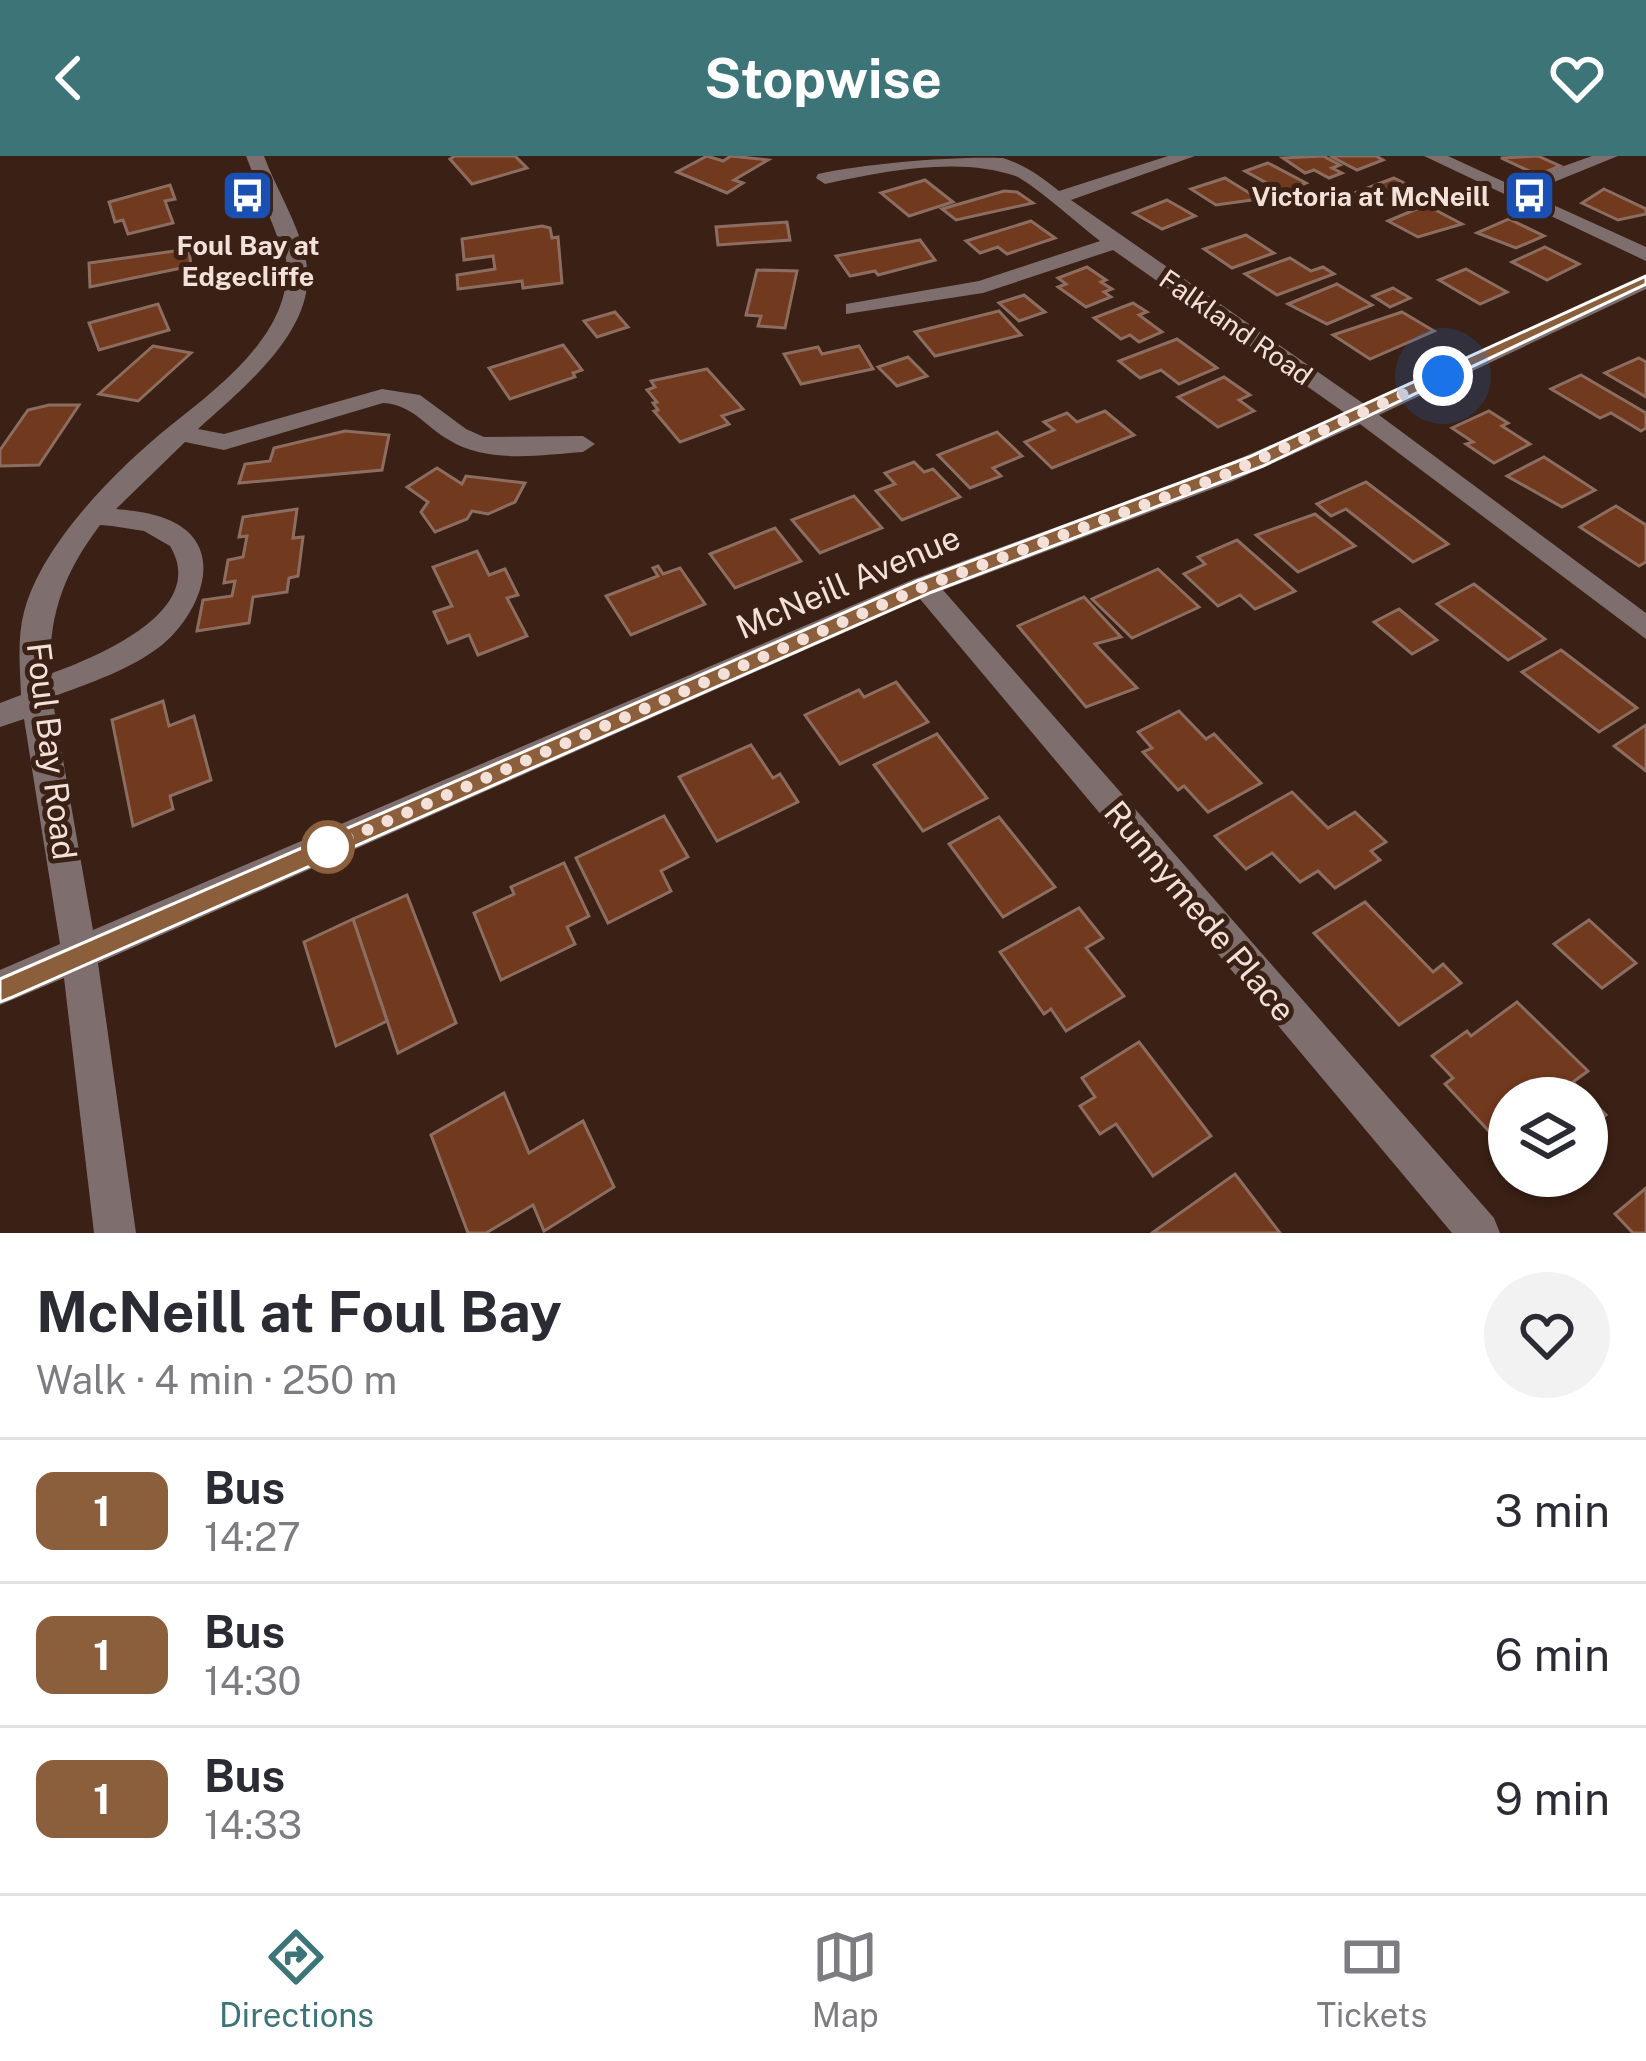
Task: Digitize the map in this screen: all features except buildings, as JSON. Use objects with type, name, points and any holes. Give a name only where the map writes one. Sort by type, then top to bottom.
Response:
[{"type":"street","name":"Foul Bay Road","points":[[116,1233],[80,956],[38,695],[37,617],[41,596],[94,516],[176,432],[254,365],[286,322],[297,292],[298,272],[288,233],[255,156]]},
{"type":"street","name":"Falkland Road","points":[[825,178],[932,156],[988,158],[1024,173],[1115,243],[1362,414],[1646,628]]},
{"type":"street","points":[[1060,197],[1186,156]]},
{"type":"street","points":[[1432,156],[1646,256]]},
{"type":"street","points":[[1511,192],[1609,156]]},
{"type":"street","points":[[854,309],[983,287],[1115,243]]},
{"type":"street","name":"McNeill Avenue","points":[[0,988],[925,586],[1222,476],[1646,280]]},
{"type":"street","points":[[176,432],[224,442],[399,395],[420,402],[472,442],[512,447],[583,443]]},
{"type":"street","points":[[0,715],[111,662],[158,633],[179,608],[193,571],[191,553],[182,541],[140,518],[94,516]]},
{"type":"street","name":"Runnymede Place","points":[[925,586],[1480,1233]]},
{"type":"bus line","name":"1","points":[[0,988],[925,586],[1222,476],[1646,281]]},
{"type":"place","name":"Foul Bay at Edgecliffe","points":[[248,195]]},
{"type":"place","name":"Victoria at McNeill","points":[[1529,196]]},
{"type":"route","points":[[328,847],[925,586],[1222,476],[1443,376]]}]
